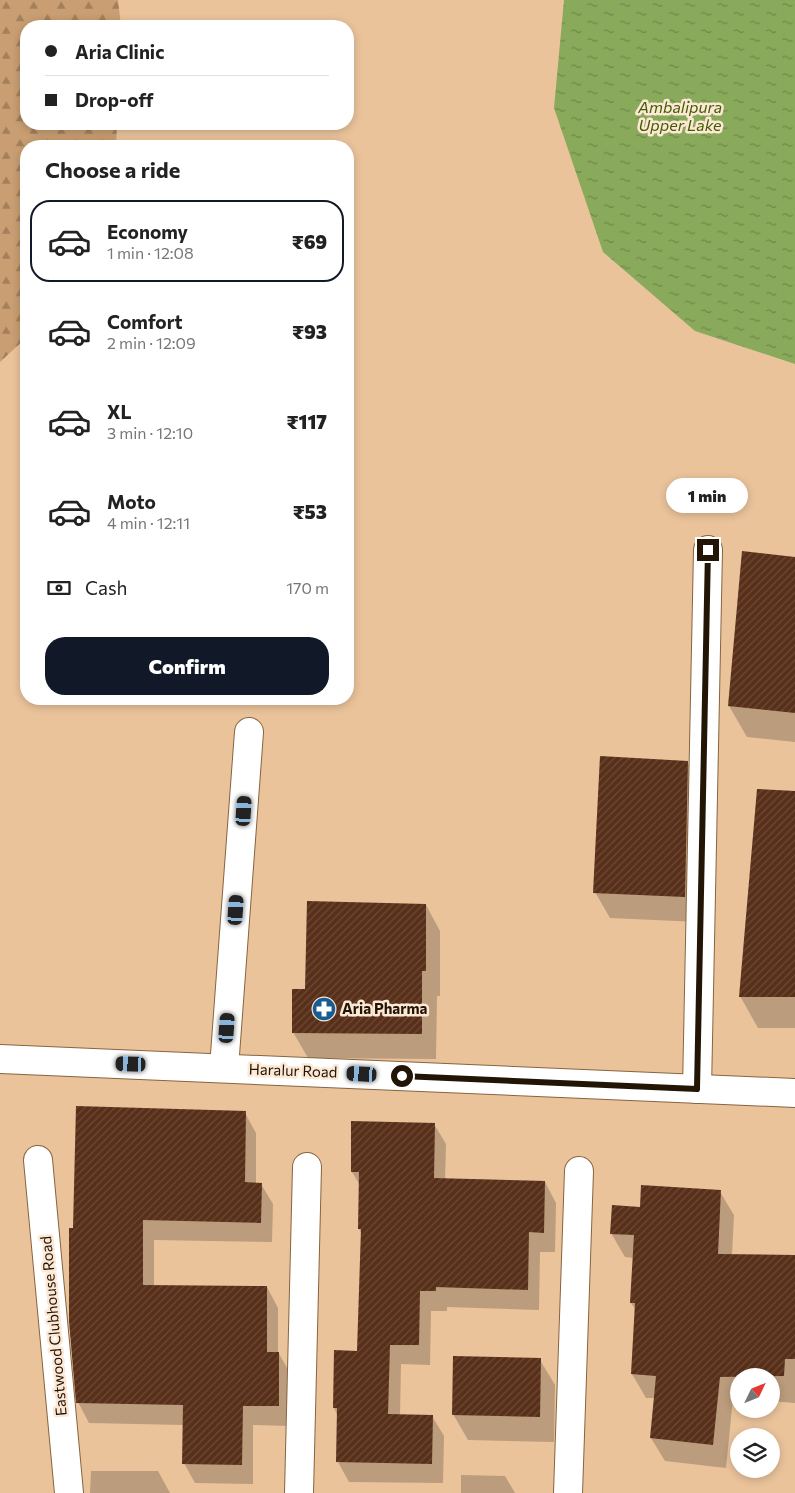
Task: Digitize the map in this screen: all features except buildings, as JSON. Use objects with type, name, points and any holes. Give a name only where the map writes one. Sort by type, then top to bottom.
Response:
[{"type":"street","points":[[697,1089],[708,550]]},
{"type":"street","points":[[224,1068],[250,732]]},
{"type":"street","name":"Haralur Road","points":[[0,1059],[795,1093]]},
{"type":"street","name":"Eastwood Clubhouse Road","points":[[38,1160],[69,1493]]},
{"type":"street","points":[[299,1493],[307,1167]]},
{"type":"street","points":[[568,1493],[579,1171]]},
{"type":"green space","points":[[0,0],[118,0],[120,20],[20,20],[20,130],[117,130],[116,140],[20,140],[20,344],[0,362]]},
{"type":"water","name":"Ambalipura Upper Lake","points":[[564,0],[795,0],[795,364],[695,331],[603,252],[554,108]]},
{"type":"place","name":"Aria Pharma","points":[[324,1009]]},
{"type":"route","points":[[402,1076],[697,1089],[708,550]]}]
